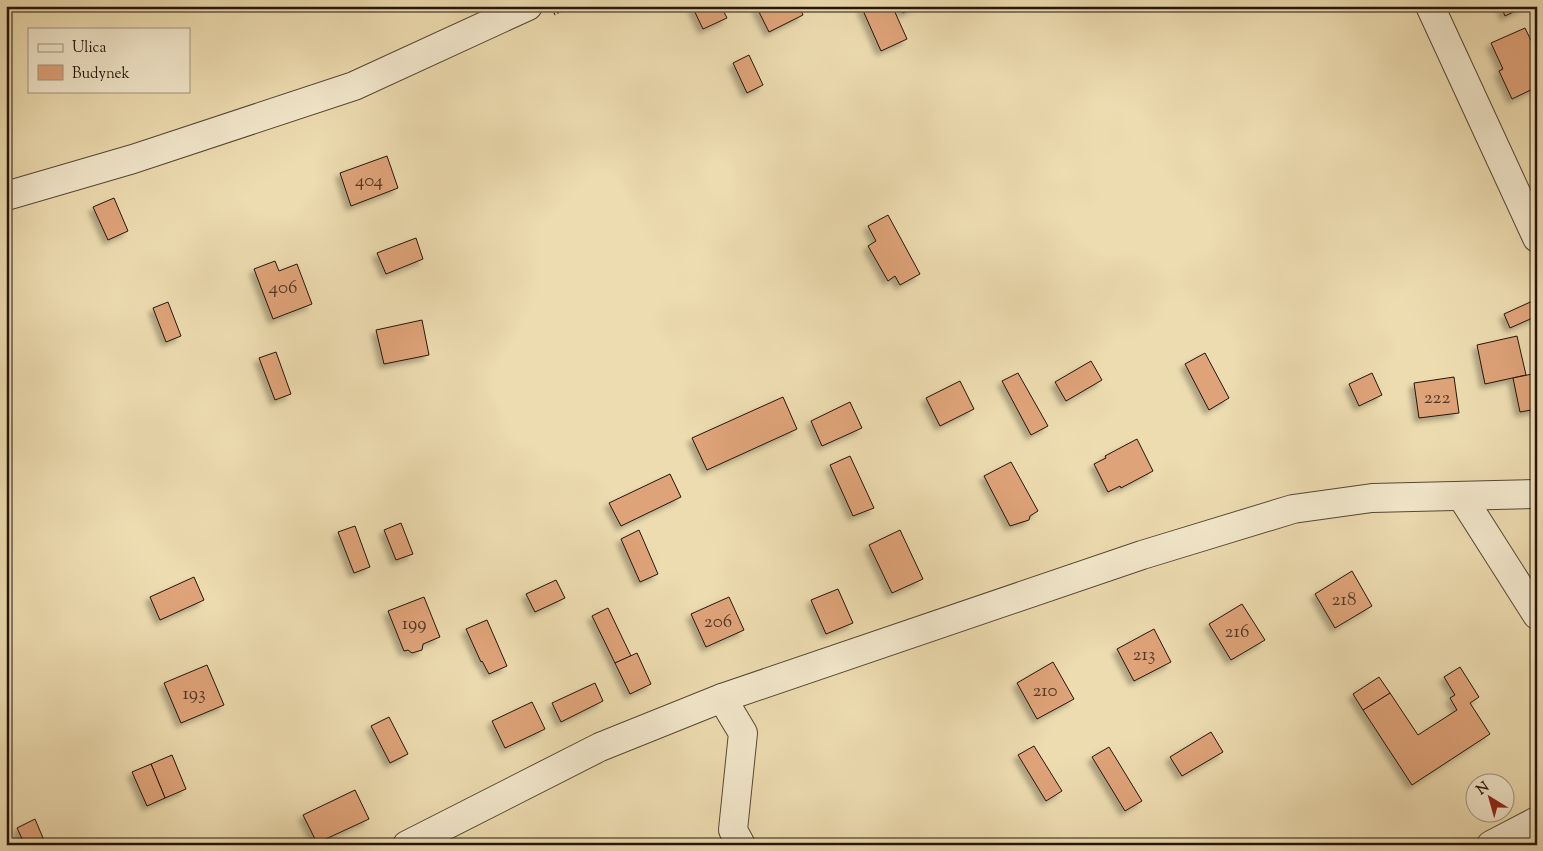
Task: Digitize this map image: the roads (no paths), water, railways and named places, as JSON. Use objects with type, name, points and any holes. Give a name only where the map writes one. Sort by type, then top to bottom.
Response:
[{"type":"street","points":[[6,196],[133,159],[354,86],[528,6]]},
{"type":"street","points":[[1430,6],[1537,238]]},
{"type":"street","points":[[407,845],[600,747],[722,698],[1142,555],[1293,509],[1372,498],[1537,494]]},
{"type":"street","points":[[1462,497],[1537,615]]},
{"type":"street","points":[[722,698],[743,733],[732,830],[741,845]]},
{"type":"street","points":[[1491,845],[1537,821]]}]
